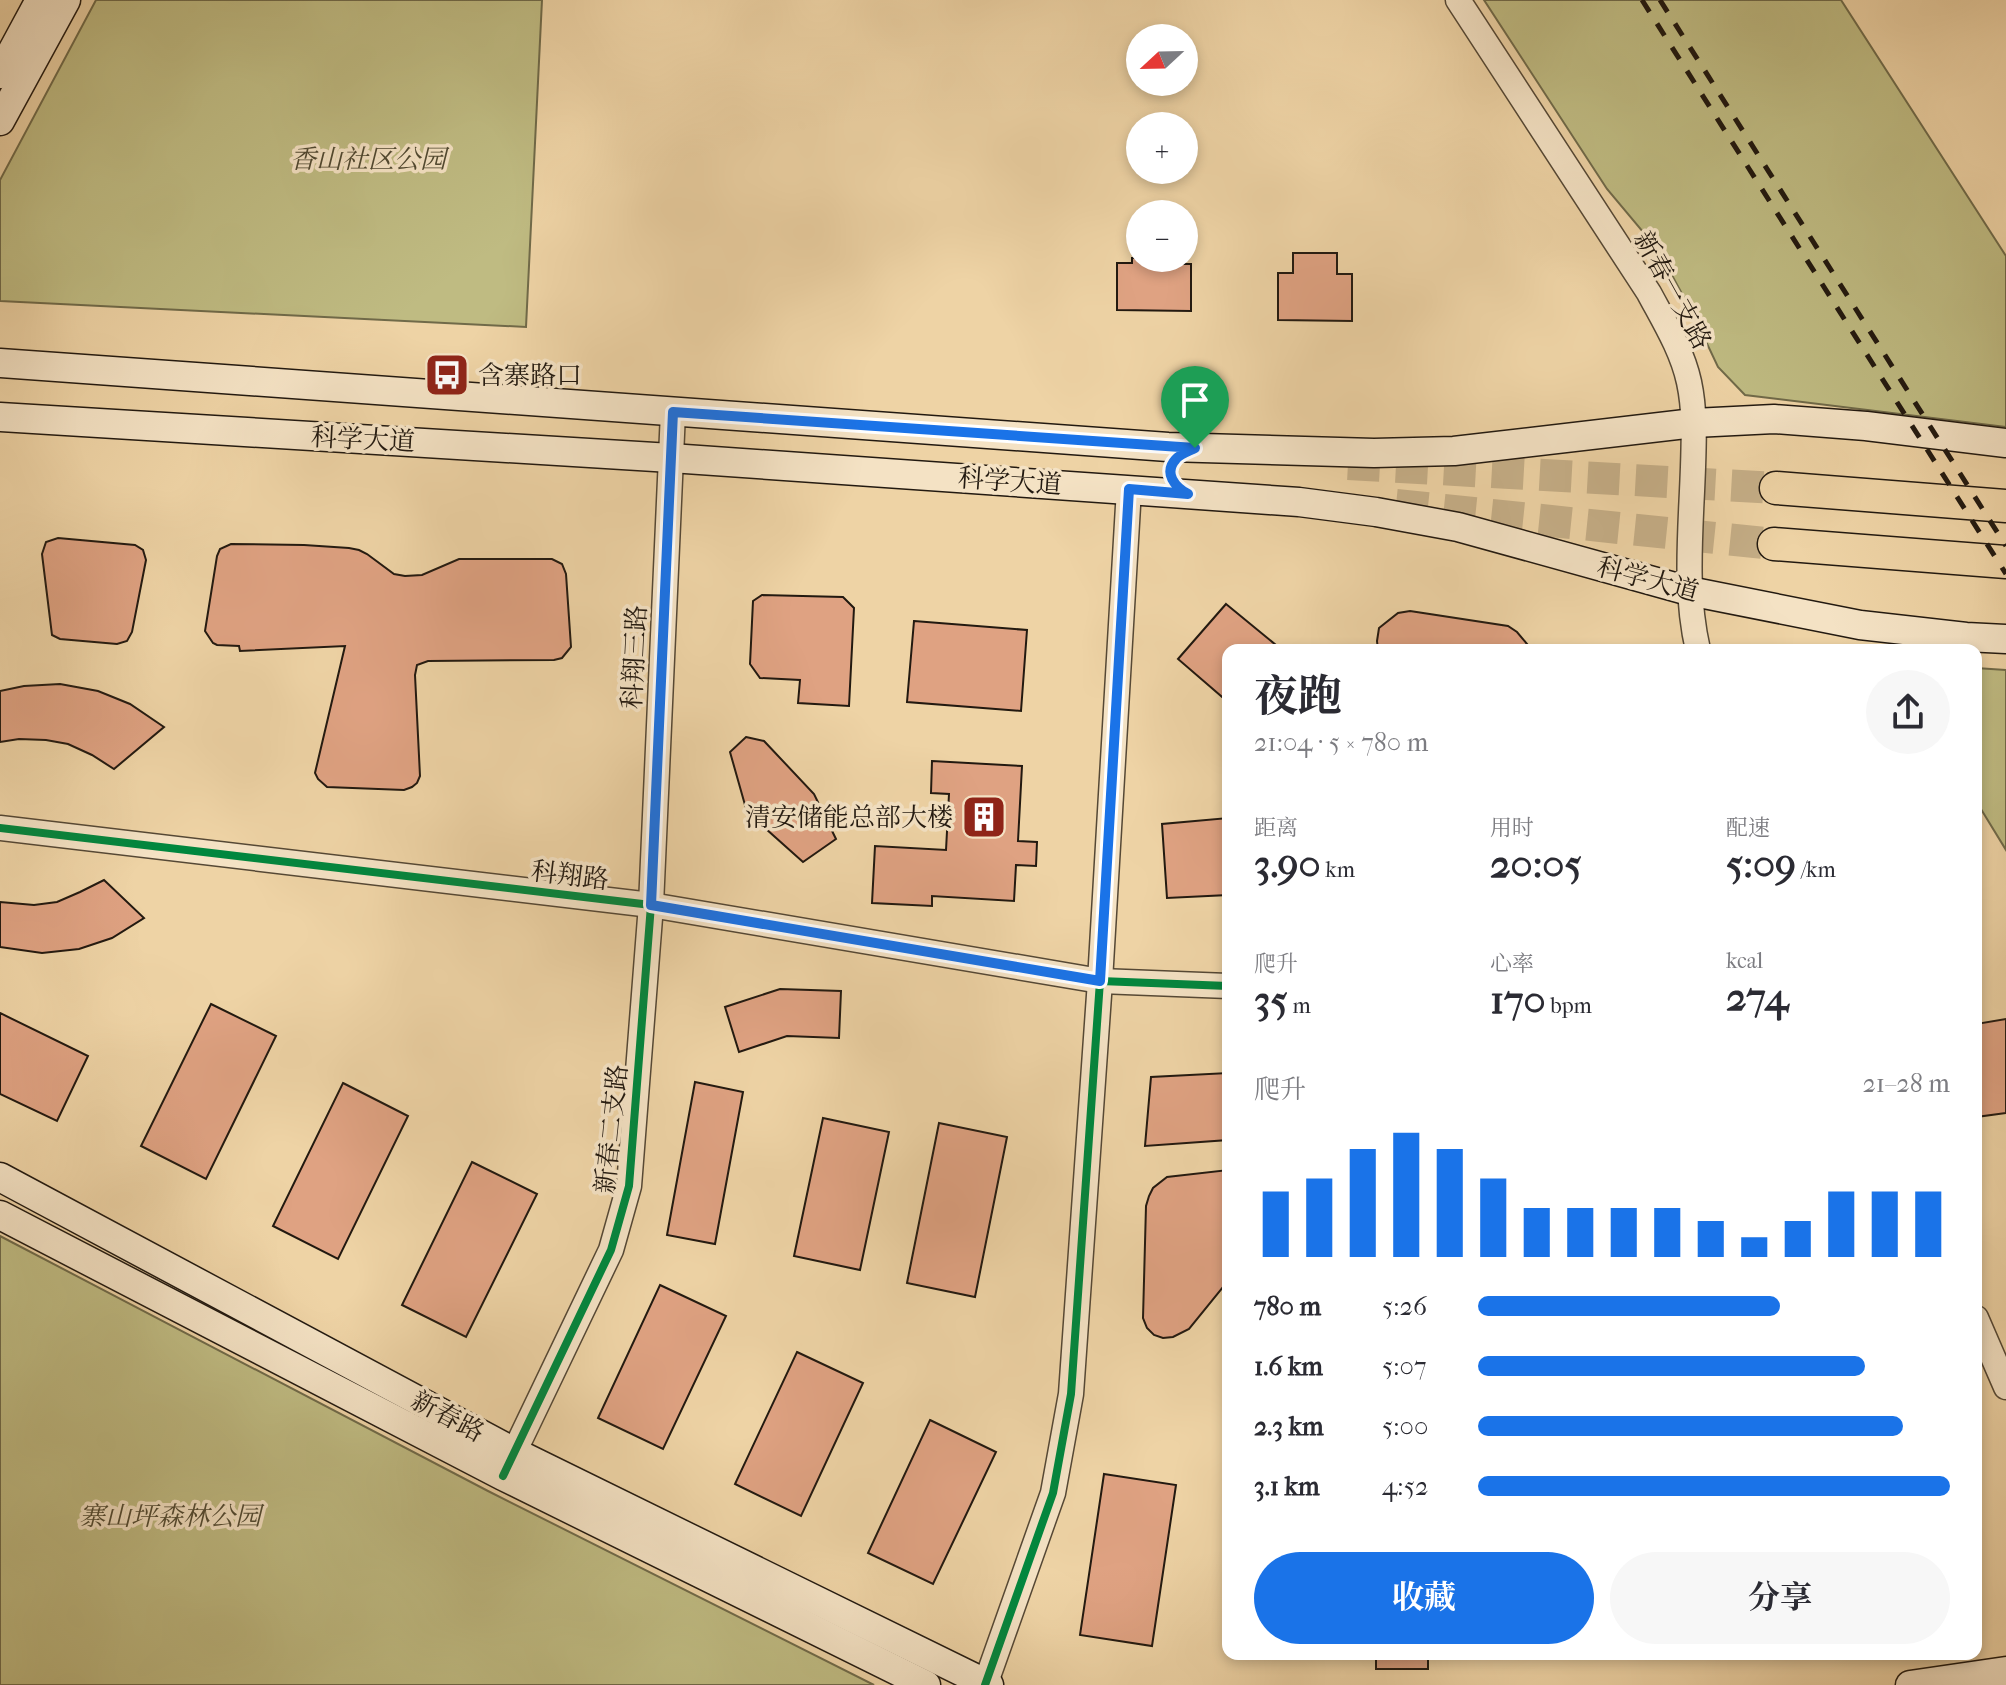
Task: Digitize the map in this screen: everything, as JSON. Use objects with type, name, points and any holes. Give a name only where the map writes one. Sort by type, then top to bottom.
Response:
[{"type":"highway","points":[[1776,488],[2006,506]]},
{"type":"highway","points":[[1774,544],[2006,562]]},
{"type":"main road","points":[[0,74],[40,0]]},
{"type":"main road","points":[[0,121],[66,0]]},
{"type":"main road","name":"科学大道","points":[[0,363],[1195,448],[1374,453],[1454,451],[1694,423],[1774,419],[1866,426],[2006,443]]},
{"type":"main road","name":"科学大道","points":[[0,417],[671,458],[1299,502],[1458,527],[1689,591],[1860,625],[2006,639]]},
{"type":"main road","points":[[1188,494],[1174,485],[1171,475],[1173,464],[1179,456],[1195,448]]},
{"type":"main road","name":"新春路","points":[[0,1177],[508,1464],[926,1685]]},
{"type":"main road","name":"新春路","points":[[0,1215],[508,1464],[987,1685]]},
{"type":"main road","points":[[1910,1685],[2006,1671]]},
{"type":"street","name":"新春一支路","points":[[1458,0],[1649,293],[1672,335],[1689,380],[1694,423],[1689,591],[1696,644]]},
{"type":"street","name":"科翔三路","points":[[651,905],[673,412]]},
{"type":"street","points":[[987,1685],[1053,1493],[1071,1394],[1100,981],[1129,489]]},
{"type":"street","name":"科翔路","points":[[0,828],[651,905],[1100,981],[1222,986]]},
{"type":"street","name":"新春二支路","points":[[508,1464],[611,1250],[629,1186],[651,905]]},
{"type":"street","points":[[1982,1332],[2006,1387]]},
{"type":"green space","name":"香山社区公园","points":[[96,0],[542,0],[526,327],[0,301],[0,180]]},
{"type":"green space","points":[[1484,0],[1841,0],[2006,256],[2006,427],[1745,395],[1718,367],[1668,268],[1607,189]]},
{"type":"green space","points":[[1982,668],[2006,670],[2006,850],[1982,811]]},
{"type":"green space","name":"寨山坪森林公园","points":[[0,1236],[488,1491],[874,1685],[0,1685]]},
{"type":"building","points":[[1293,253],[1337,253],[1337,274],[1352,274],[1352,321],[1278,320],[1278,273],[1293,273]]},
{"type":"building","points":[[1117,263],[1126,263],[1126,272],[1191,272],[1191,311],[1117,310]]},
{"type":"building","points":[[58,538],[135,545],[143,550],[146,560],[132,632],[127,641],[117,644],[60,639],[52,635],[42,554],[46,542]]},
{"type":"building","points":[[231,544],[349,548],[367,554],[394,574],[405,576],[422,575],[459,559],[552,559],[562,564],[566,574],[571,647],[562,658],[554,660],[428,661],[417,665],[420,776],[417,783],[404,790],[327,787],[315,773],[345,646],[240,651],[239,646],[213,643],[205,631],[217,556],[220,549]]},
{"type":"building","points":[[762,595],[843,597],[854,608],[849,706],[798,703],[800,680],[760,678],[750,664],[753,601]]},
{"type":"building","points":[[1226,604],[1275,644],[1222,644],[1222,697],[1178,659]]},
{"type":"building","points":[[1410,611],[1508,626],[1527,644],[1377,644],[1379,628],[1398,613]]},
{"type":"building","points":[[914,621],[1027,630],[1021,711],[907,702]]},
{"type":"building","points":[[60,684],[98,691],[130,704],[164,727],[114,769],[68,744],[19,739],[0,742],[0,691]]},
{"type":"building","points":[[746,737],[764,741],[814,794],[836,839],[803,862],[747,812],[730,752]]},
{"type":"building","name":"清安储能总部大楼","points":[[932,761],[1022,766],[1018,841],[1037,842],[1036,866],[1016,865],[1014,901],[932,896],[932,906],[872,903],[875,846],[946,850],[949,794],[931,793]]},
{"type":"building","points":[[1222,819],[1222,895],[1167,898],[1162,824]]},
{"type":"building","points":[[104,880],[144,918],[112,938],[79,949],[42,953],[0,947],[0,902],[34,905],[57,902]]},
{"type":"building","points":[[780,989],[841,991],[839,1038],[787,1036],[739,1052],[725,1007]]},
{"type":"building","points":[[211,1004],[276,1036],[206,1179],[141,1146]]},
{"type":"building","points":[[0,1013],[88,1056],[57,1121],[0,1094]]},
{"type":"building","points":[[2006,1019],[2006,1113],[1982,1116],[1982,1023]]},
{"type":"building","points":[[1222,1073],[1222,1140],[1145,1146],[1151,1077]]},
{"type":"building","points":[[695,1082],[743,1092],[715,1244],[667,1235]]},
{"type":"building","points":[[343,1083],[408,1116],[338,1259],[273,1226]]},
{"type":"building","points":[[823,1118],[889,1132],[860,1270],[794,1256]]},
{"type":"building","points":[[939,1123],[1007,1137],[975,1297],[907,1283]]},
{"type":"building","points":[[472,1162],[537,1194],[466,1337],[402,1305]]},
{"type":"building","points":[[1222,1171],[1222,1288],[1189,1329],[1163,1338],[1147,1328],[1143,1318],[1146,1206],[1153,1188],[1167,1177]]},
{"type":"building","points":[[660,1285],[726,1316],[663,1449],[598,1418]]},
{"type":"building","points":[[797,1352],[863,1383],[801,1516],[735,1484]]},
{"type":"building","points":[[930,1420],[996,1452],[933,1584],[868,1553]]},
{"type":"building","points":[[1104,1474],[1176,1485],[1152,1646],[1080,1635]]},
{"type":"building","points":[[1376,1660],[1428,1660],[1428,1669],[1376,1669]]},
{"type":"tunnel","points":[[1348,464],[1776,488]]},
{"type":"tunnel","points":[[1396,505],[1774,544]]},
{"type":"railway","points":[[1642,0],[2006,574]]},
{"type":"railway","points":[[1660,0],[2006,546]]},
{"type":"cycle path","points":[[503,1476],[611,1250],[629,1186],[651,905],[673,412]]},
{"type":"cycle path","points":[[985,1685],[1053,1493],[1071,1394],[1100,981],[1129,489]]},
{"type":"cycle path","points":[[0,828],[651,905],[1100,981],[1222,986]]},
{"type":"place","name":"含寨路口","points":[[447,375]]},
{"type":"place","name":"清安储能总部大楼","points":[[984,817]]},
{"type":"route","points":[[673,412],[1195,448],[1175,459],[1171,475],[1174,485],[1188,494],[1129,489],[1100,981],[651,905],[673,412]]}]
